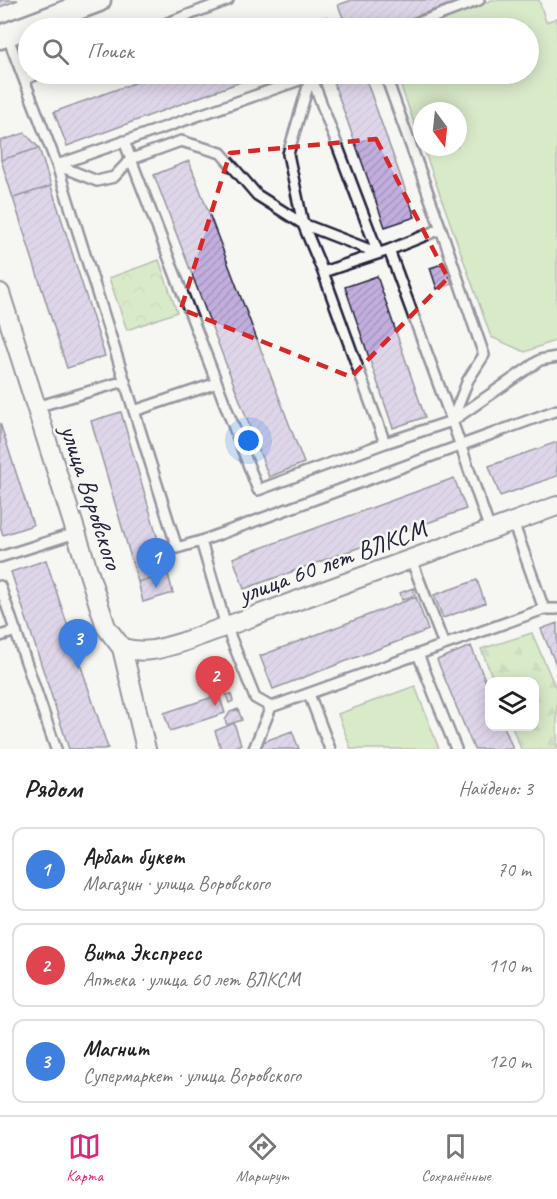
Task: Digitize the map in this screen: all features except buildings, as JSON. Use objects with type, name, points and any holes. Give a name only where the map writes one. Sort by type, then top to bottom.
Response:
[{"type":"street","points":[[50,18],[99,0]]},
{"type":"street","name":"улица Воровского","points":[[0,293],[11,337],[36,407],[106,627],[122,648],[146,749]]},
{"type":"street","name":"улица 60 лет ВЛКСМ","points":[[122,648],[146,651],[183,642],[557,506]]},
{"type":"lane","points":[[180,18],[228,0]]},
{"type":"lane","points":[[431,18],[479,0]]},
{"type":"lane","points":[[4,35],[18,64]]},
{"type":"lane","points":[[27,84],[57,165],[177,548],[557,410]]},
{"type":"lane","points":[[57,165],[286,84]]},
{"type":"lane","points":[[308,84],[288,154],[303,224],[323,272],[385,443]]},
{"type":"lane","points":[[314,84],[378,253]]},
{"type":"lane","points":[[389,84],[484,355],[468,380],[452,421]]},
{"type":"lane","points":[[124,141],[258,490],[452,421],[540,360],[557,357]]},
{"type":"lane","points":[[57,165],[97,181],[114,177],[130,159],[181,141],[220,153],[257,195],[303,224],[378,253]]},
{"type":"lane","points":[[323,272],[389,250],[441,229]]},
{"type":"lane","points":[[389,250],[490,530]]},
{"type":"lane","points":[[36,407],[125,381]]},
{"type":"lane","points":[[134,411],[217,383]]},
{"type":"lane","points":[[513,522],[544,609]]},
{"type":"lane","points":[[0,557],[76,533]]},
{"type":"lane","points":[[201,541],[226,626],[255,698],[271,707],[544,609],[557,609]]},
{"type":"lane","points":[[411,559],[444,645]]},
{"type":"lane","points":[[0,586],[56,749]]},
{"type":"lane","points":[[0,636],[16,632]]},
{"type":"lane","points":[[418,654],[456,749]]},
{"type":"lane","points":[[309,694],[330,749]]},
{"type":"lane","points":[[254,749],[271,707]]},
{"type":"highlighted area","points":[[376,139],[448,278],[351,377],[181,309],[230,153]]},
{"type":"green space","points":[[492,0],[539,0],[546,22],[557,18],[557,340],[525,352],[491,337],[426,156],[467,156],[467,102],[413,102],[413,120],[400,84],[539,84],[539,18],[444,18]]},
{"type":"green space","points":[[159,260],[177,312],[127,330],[109,278]]},
{"type":"green space","points":[[532,633],[557,691],[557,749],[521,749],[514,731],[539,731],[539,677],[492,677],[481,649]]},
{"type":"green space","points":[[415,686],[439,749],[351,749],[338,714]]},
{"type":"place","name":"Арбат букет","points":[[156,588]]},
{"type":"place","name":"Магнит","points":[[78,669]]},
{"type":"place","name":"Вита Экспресс","points":[[215,706]]}]
